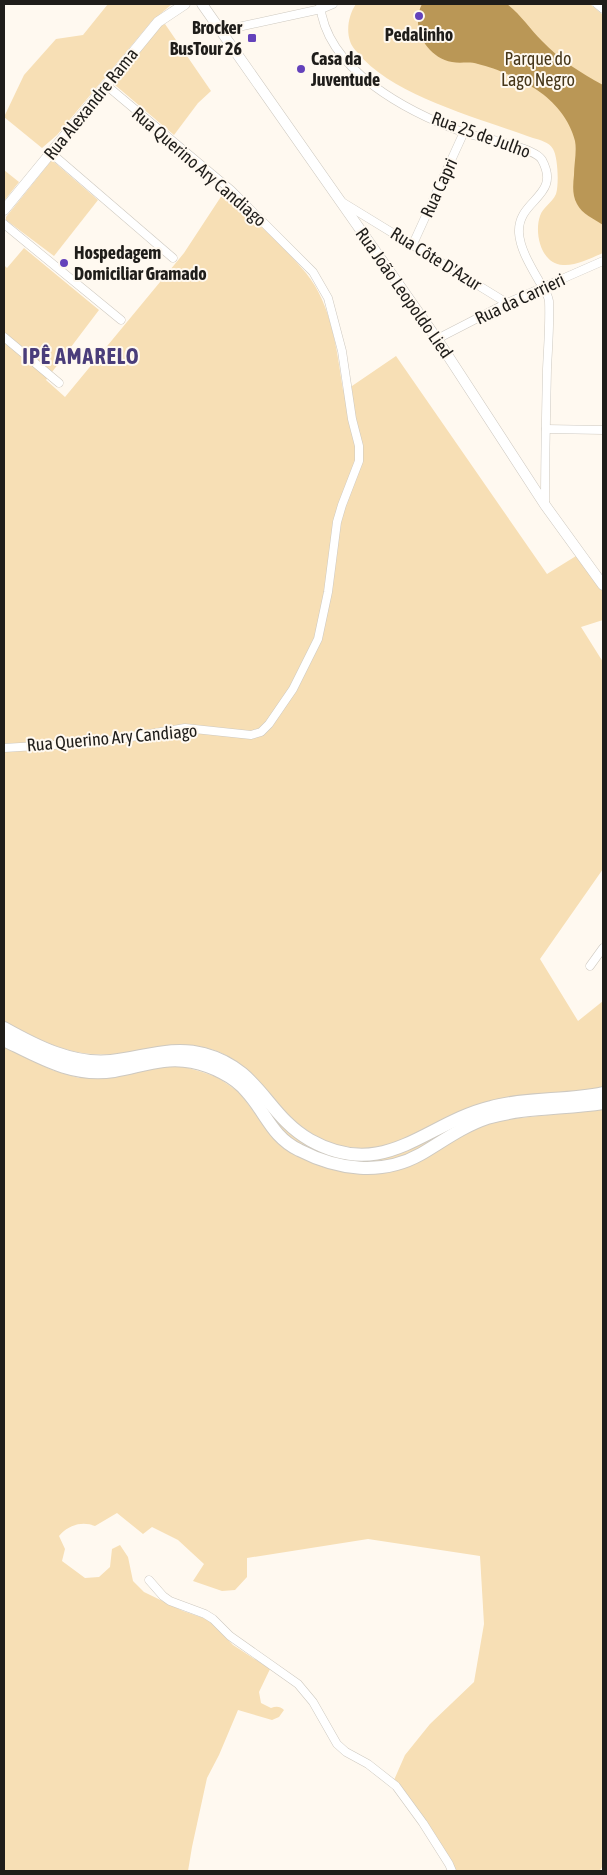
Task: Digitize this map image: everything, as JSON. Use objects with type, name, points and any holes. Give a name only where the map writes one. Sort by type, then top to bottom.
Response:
[{"type":"main road","points":[[4,1028],[38,1045],[79,1060],[108,1061],[168,1051],[203,1053],[236,1068],[246,1076],[254,1083],[282,1119],[298,1133],[324,1147],[352,1153],[384,1152],[401,1148],[457,1120],[491,1106],[529,1100],[603,1093]]},
{"type":"main road","points":[[4,1040],[59,1067],[76,1071],[99,1073],[169,1060],[182,1060],[206,1066],[225,1075],[246,1091],[273,1129],[287,1143],[306,1154],[331,1163],[360,1169],[376,1169],[404,1162],[473,1123],[503,1114],[603,1103]]},
{"type":"street","name":"Rua Alexandre Rama","points":[[4,210],[158,22],[185,4]]},
{"type":"street","name":"Rua João Leopoldo Lied","points":[[202,4],[437,339],[545,505],[603,585]]},
{"type":"street","points":[[220,31],[333,4]]},
{"type":"street","points":[[597,4],[603,9]]},
{"type":"street","name":"Rua 25 de Julho","points":[[320,6],[330,36],[343,56],[356,72],[374,86],[398,102],[464,132],[535,153],[543,162],[546,176],[545,186],[542,194],[522,213],[519,221],[519,235],[524,251],[549,299],[545,505]]},
{"type":"street","name":"Rua Querino Ary Candiago","points":[[4,748],[101,742],[185,728],[251,735],[262,732],[293,690],[318,639],[328,592],[337,522],[359,461],[359,446],[352,419],[342,351],[333,313],[328,298],[313,272],[231,190],[106,86]]},
{"type":"street","name":"Rua Capri","points":[[413,244],[464,132]]},
{"type":"street","points":[[50,153],[174,258]]},
{"type":"street","name":"Rua Côte D'Azur","points":[[339,199],[507,303]]},
{"type":"street","points":[[4,224],[121,320]]},
{"type":"street","name":"Rua da Carrieri","points":[[437,339],[507,303],[603,261]]},
{"type":"street","points":[[4,337],[59,383]]},
{"type":"street","points":[[546,429],[603,430]]},
{"type":"street","points":[[590,966],[603,948]]},
{"type":"street","points":[[150,1580],[162,1596],[213,1619],[230,1636],[298,1684],[313,1702],[337,1744],[346,1752],[368,1764],[396,1786],[423,1823],[452,1871]]},
{"type":"green space","points":[[108,4],[172,4],[151,22],[57,135],[42,148],[4,117],[24,75],[56,39],[83,35]]},
{"type":"green space","name":"Parque do Lago Negro","points":[[356,4],[590,4],[603,15],[603,253],[568,265],[555,263],[544,254],[539,239],[538,223],[541,213],[556,194],[558,178],[555,153],[551,147],[547,143],[464,114],[415,94],[373,68],[352,46],[350,41],[348,32],[349,22]]},
{"type":"green space","points":[[165,24],[211,91],[198,103],[174,135],[115,85],[115,82],[159,26]]},
{"type":"green space","points":[[51,161],[98,200],[54,256],[6,220],[6,217]]},
{"type":"green space","points":[[4,170],[19,182],[4,201]]},
{"type":"green space","points":[[224,192],[287,252],[315,286],[328,314],[343,390],[396,356],[547,574],[576,556],[603,591],[603,620],[581,627],[603,662],[603,869],[540,959],[578,1021],[603,1001],[603,1089],[438,1130],[387,1146],[355,1148],[337,1145],[314,1135],[288,1115],[260,1083],[241,1065],[220,1052],[207,1048],[183,1045],[114,1054],[84,1053],[43,1041],[4,1021],[4,265],[7,268],[24,248],[99,310],[46,380],[65,397],[184,253]]},
{"type":"green space","points":[[4,1046],[52,1070],[79,1078],[105,1078],[170,1066],[185,1067],[217,1077],[239,1092],[272,1136],[366,1173],[492,1121],[603,1109],[603,1865],[600,1871],[455,1871],[394,1780],[405,1755],[430,1724],[474,1682],[484,1624],[480,1556],[368,1539],[247,1558],[247,1577],[235,1590],[222,1591],[193,1581],[204,1564],[178,1540],[152,1527],[143,1534],[117,1513],[95,1526],[80,1524],[63,1532],[59,1536],[65,1549],[62,1561],[85,1578],[99,1577],[110,1567],[112,1549],[120,1545],[128,1557],[133,1581],[144,1592],[183,1611],[209,1620],[233,1645],[270,1669],[259,1692],[261,1703],[271,1708],[278,1707],[284,1710],[279,1717],[272,1720],[238,1710],[207,1778],[188,1871],[4,1871]]},
{"type":"green space","points":[[220,1065],[275,1118],[342,1156],[437,1135],[527,1107],[384,1163],[342,1161],[296,1144]]},
{"type":"shaded area","points":[[422,4],[507,4],[563,60],[603,85],[603,225],[579,208],[575,201],[573,186],[576,153],[575,141],[573,133],[555,105],[531,86],[493,68],[475,63],[452,62],[435,54],[428,48],[419,31],[419,13]]},
{"type":"place","name":"Pedalinho","points":[[419,16]]},
{"type":"place","name":"Brocker BusTour 26","points":[[252,38]]},
{"type":"place","name":"Casa da Juventude","points":[[301,69]]},
{"type":"place","name":"Hospedagem Domiciliar Gramado","points":[[64,263]]},
{"type":"district","name":"IPÊ AMARELO","points":[[81,356]]}]
